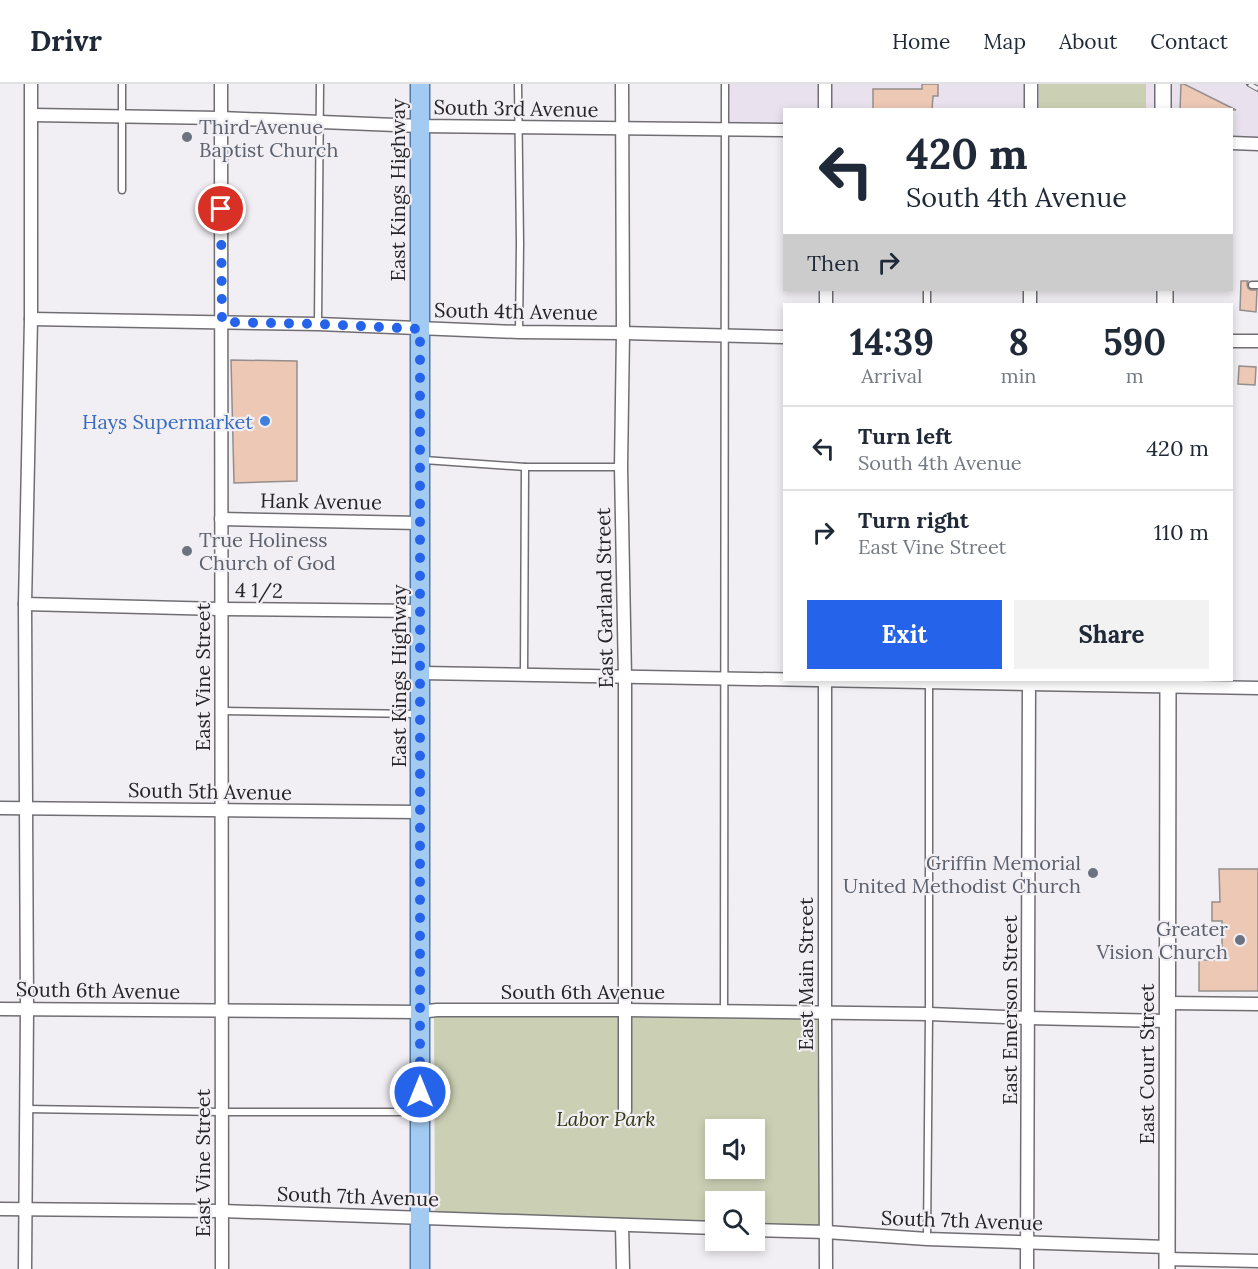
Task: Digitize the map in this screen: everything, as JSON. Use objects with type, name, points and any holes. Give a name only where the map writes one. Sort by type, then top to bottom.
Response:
[{"type":"main road","name":"East Kings Highway","points":[[420,84],[420,1269]]},
{"type":"street","points":[[25,1269],[27,1009],[25,604],[31,319],[31,84]]},
{"type":"street","name":"East Vine Street","points":[[221,84],[222,1269]]},
{"type":"street","name":"East Garland Street","points":[[622,84],[621,467],[625,678],[625,1112]]},
{"type":"street","points":[[825,84],[825,108]]},
{"type":"street","points":[[1031,84],[1031,108]]},
{"type":"street","points":[[1163,84],[1163,108]]},
{"type":"street","name":"South 3rd Avenue","points":[[32,115],[221,118],[420,126],[783,130]]},
{"type":"street","points":[[1233,144],[1258,144]]},
{"type":"street","name":"South 4th Avenue","points":[[31,319],[318,324],[519,332],[783,337]]},
{"type":"street","points":[[1233,341],[1258,341]]},
{"type":"street","name":"Hank Avenue","points":[[221,519],[420,522]]},
{"type":"street","name":"4 1/2","points":[[25,604],[421,611]]},
{"type":"street","points":[[421,673],[783,680]]},
{"type":"street","name":"East Main Street","points":[[825,681],[826,1269]]},
{"type":"street","points":[[873,681],[1168,683],[1258,688]]},
{"type":"street","name":"East Emerson Street","points":[[1027,1269],[1029,681]]},
{"type":"street","name":"East Court Street","points":[[1167,1258],[1168,683]]},
{"type":"street","name":"South 5th Avenue","points":[[0,808],[420,812]]},
{"type":"street","points":[[1167,1003],[1258,1004]]},
{"type":"street","name":"South 6th Avenue","points":[[0,1009],[420,1012],[438,1010],[724,1011],[1167,1021]]},
{"type":"street","name":"South 7th Avenue","points":[[0,1209],[222,1211],[705,1228]]},
{"type":"street","points":[[622,1225],[623,1269]]},
{"type":"street","name":"South 7th Avenue","points":[[765,1230],[1027,1242],[1167,1258],[1258,1261]]},
{"type":"lane","points":[[122,84],[122,190]]},
{"type":"lane","points":[[318,324],[320,84]]},
{"type":"lane","points":[[518,84],[519,332]]},
{"type":"lane","points":[[724,1011],[725,84]]},
{"type":"lane","points":[[420,460],[525,466],[621,467]]},
{"type":"lane","points":[[524,675],[525,466]]},
{"type":"lane","points":[[921,682],[929,1014],[927,1239]]},
{"type":"lane","points":[[222,711],[421,714]]},
{"type":"lane","points":[[26,1109],[420,1112]]},
{"type":"shaded area","points":[[727,84],[1158,84],[1159,108],[783,108],[783,122],[727,122]]},
{"type":"shaded area","points":[[1167,84],[1258,84],[1258,139],[1233,138],[1233,108],[1167,108]]},
{"type":"green space","points":[[1039,84],[1146,84],[1146,108],[1039,108]]},
{"type":"green space","name":"Labor Park","points":[[434,1015],[817,1019],[820,1226],[765,1224],[765,1191],[705,1191],[705,1222],[435,1212]]},
{"type":"building","points":[[922,84],[938,84],[938,96],[933,96],[932,108],[873,108],[873,89],[922,89]]},
{"type":"building","points":[[1181,84],[1184,84],[1232,108],[1180,108]]},
{"type":"building","points":[[1241,281],[1248,281],[1248,288],[1257,290],[1256,312],[1240,310]]},
{"type":"building","name":"Hays Supermarket","points":[[231,360],[297,361],[297,481],[234,483]]},
{"type":"building","points":[[1239,366],[1256,367],[1255,385],[1238,384]]},
{"type":"building","name":"Greater Vision Church","points":[[1219,869],[1258,869],[1258,991],[1199,991],[1199,960],[1222,960],[1222,921],[1212,921],[1212,902],[1220,902]]},
{"type":"railway","points":[[1249,84],[1258,89]]},
{"type":"place","name":"Third Avenue Baptist Church","points":[[187,137]]},
{"type":"place","name":"Hays Supermarket","points":[[265,421]]},
{"type":"place","name":"True Holiness Church of God","points":[[187,551]]},
{"type":"place","name":"Griffin Memorial United Methodist Church","points":[[1093,873]]},
{"type":"place","name":"Greater Vision Church","points":[[1240,940]]},
{"type":"route","points":[[221,209],[222,322],[420,329],[420,1092]]}]
